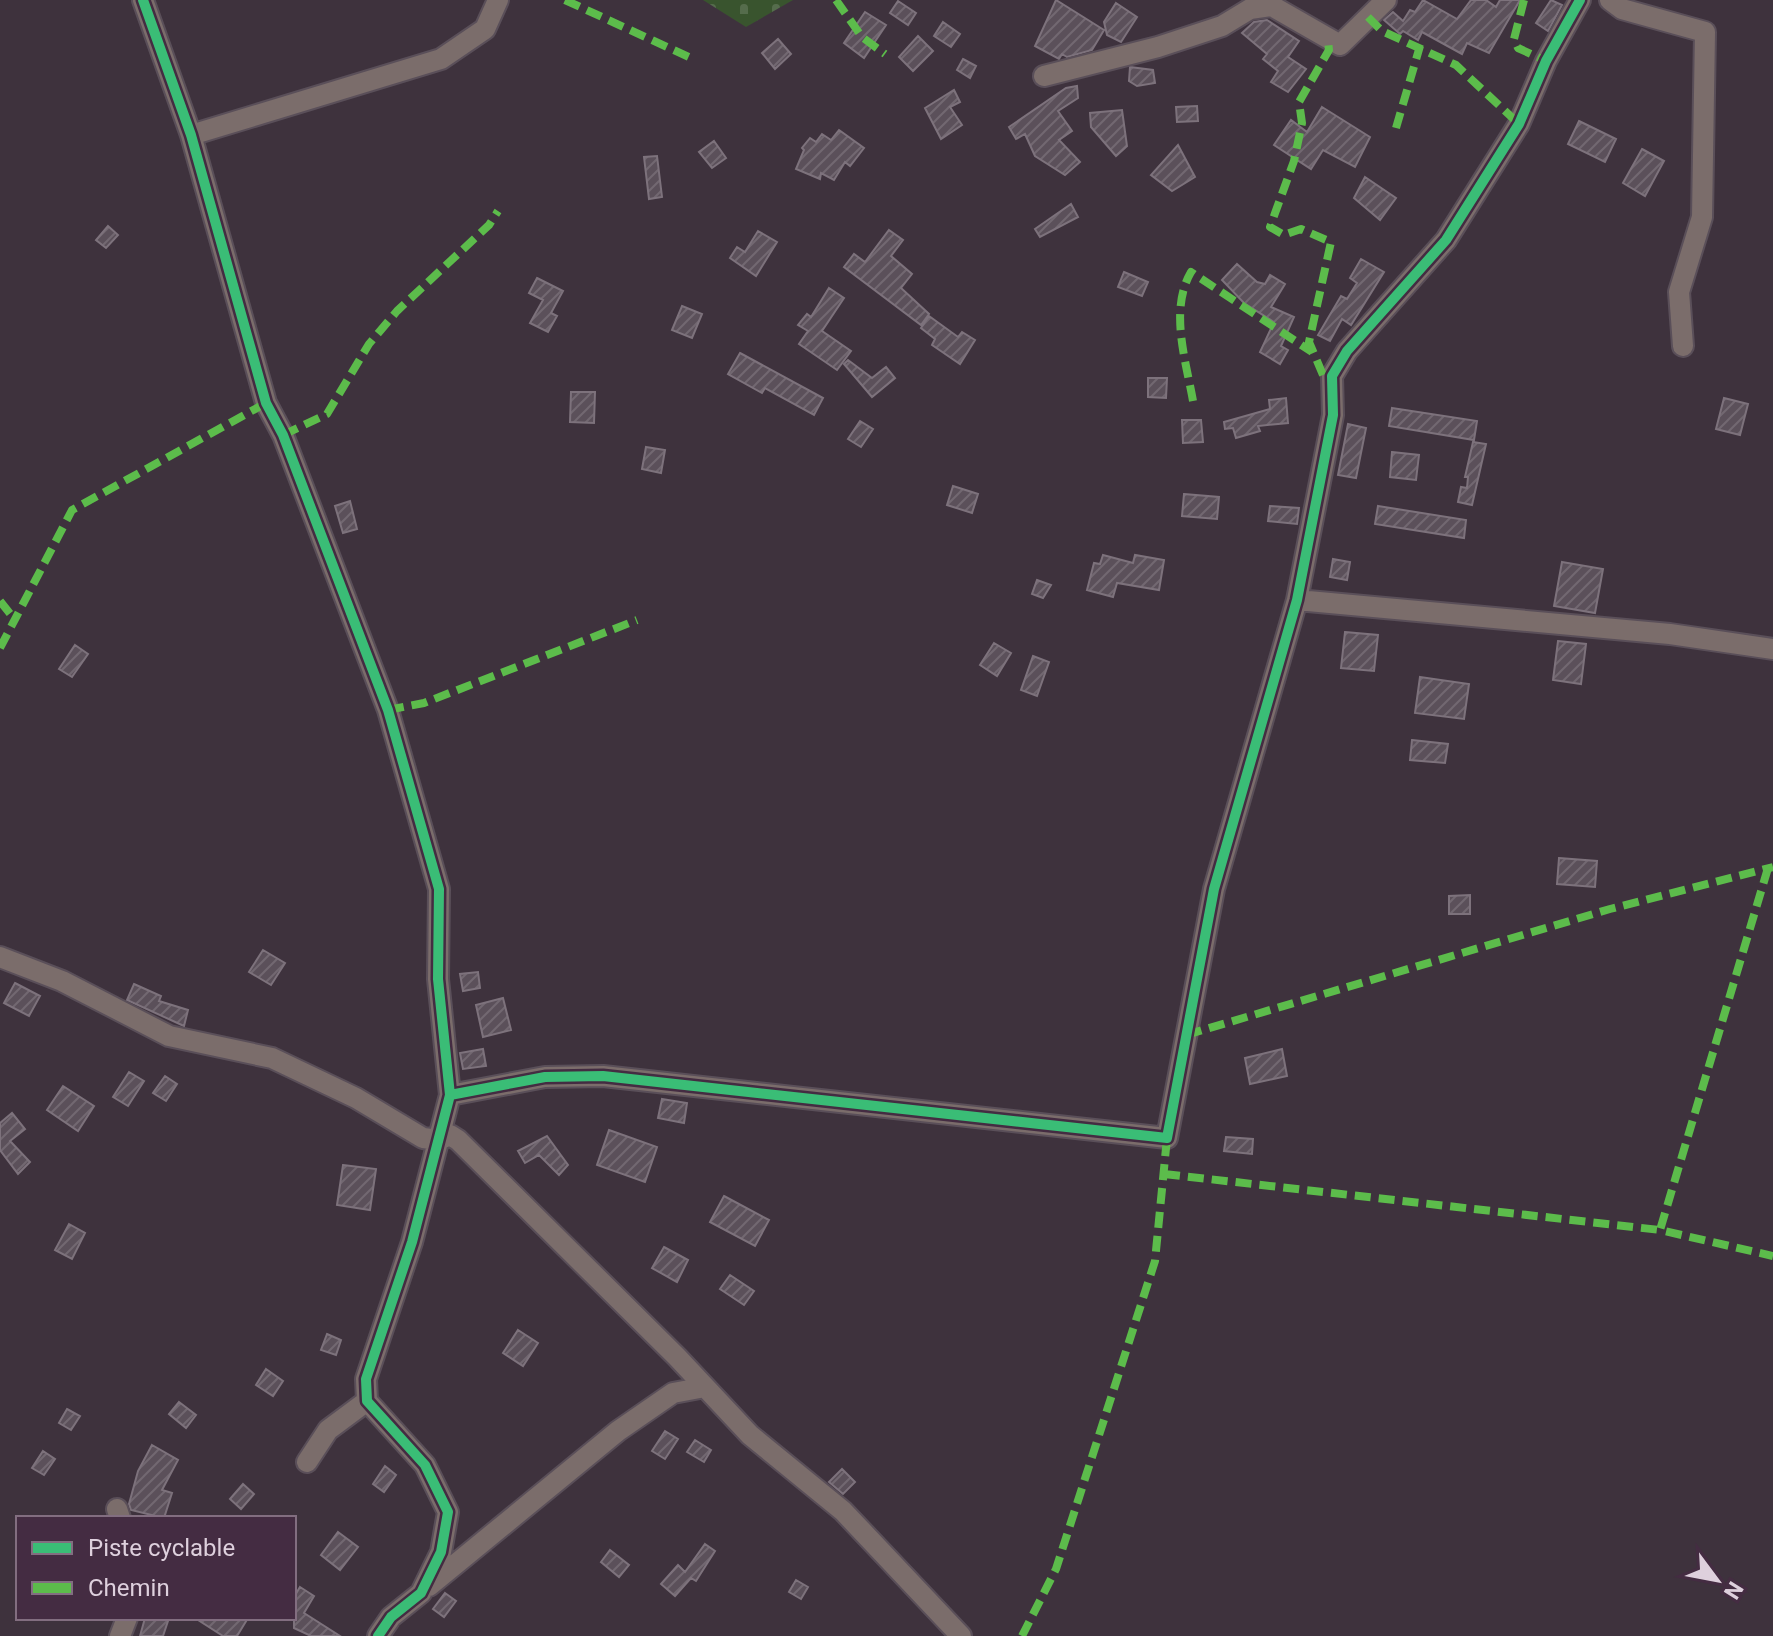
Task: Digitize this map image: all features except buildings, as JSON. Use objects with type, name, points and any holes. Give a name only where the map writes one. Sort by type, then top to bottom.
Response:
[{"type":"street","points":[[143,0],[191,135],[266,403],[283,435],[370,659],[429,847],[439,889],[438,979],[450,1095],[412,1242],[366,1379],[367,1401],[425,1465],[448,1512],[441,1552],[421,1593]]},
{"type":"street","points":[[191,135],[441,59],[485,29],[498,0]]},
{"type":"street","points":[[1044,76],[1158,47],[1222,26],[1250,9],[1272,6],[1340,45],[1386,0]]},
{"type":"street","points":[[450,1095],[545,1077],[603,1076],[1167,1138],[1214,889],[1297,600],[1333,415],[1332,376],[1347,351],[1446,240],[1519,124],[1546,61],[1580,0]]},
{"type":"street","points":[[1610,0],[1622,9],[1705,32],[1702,217],[1679,292],[1683,346]]},
{"type":"street","points":[[1297,600],[1670,634],[1773,649]]},
{"type":"street","points":[[0,957],[62,981],[169,1036],[272,1058],[356,1098],[423,1138],[439,1140],[450,1135],[458,1140],[750,1435],[843,1511],[961,1636]]},
{"type":"street","points":[[378,1636],[391,1617],[618,1431],[673,1393],[705,1387]]},
{"type":"street","points":[[307,1462],[328,1430],[367,1401]]},
{"type":"green space","points":[[703,0],[793,0],[746,27]]},
{"type":"marked path","points":[[565,0],[691,58]]},
{"type":"marked path","points":[[836,0],[862,37],[885,54]]},
{"type":"marked path","points":[[1524,0],[1514,39],[1518,48],[1546,61]]},
{"type":"marked path","points":[[1368,17],[1382,31],[1456,65],[1519,124]]},
{"type":"marked path","points":[[1323,375],[1309,342],[1331,242],[1301,229],[1284,235],[1270,227],[1294,161],[1302,123],[1299,102],[1329,50],[1328,41]]},
{"type":"marked path","points":[[1396,128],[1420,46]]},
{"type":"marked path","points":[[283,435],[327,414],[369,344],[397,311],[489,225],[498,211]]},
{"type":"marked path","points":[[1193,401],[1180,319],[1184,287],[1191,272],[1312,352]]},
{"type":"marked path","points":[[0,648],[72,510],[266,403]]},
{"type":"marked path","points":[[0,601],[15,620]]},
{"type":"marked path","points":[[388,710],[424,703],[637,620]]},
{"type":"marked path","points":[[1186,1035],[1610,909],[1773,867]]},
{"type":"marked path","points":[[1768,868],[1660,1230],[1773,1256]]},
{"type":"marked path","points":[[1022,1636],[1056,1569],[1155,1261],[1167,1138]]},
{"type":"marked path","points":[[1164,1174],[1660,1230]]},
{"type":"cycle path","points":[[143,0],[191,135],[266,403],[283,435],[388,710],[439,889],[438,979],[450,1095],[412,1242],[366,1379],[367,1401],[425,1465],[448,1512],[441,1552],[421,1593],[391,1617],[378,1636]]},
{"type":"cycle path","points":[[450,1095],[545,1077],[603,1076],[1167,1138],[1214,889],[1297,600],[1333,415],[1332,376],[1347,351],[1446,240],[1519,124],[1546,61],[1580,0]]}]
